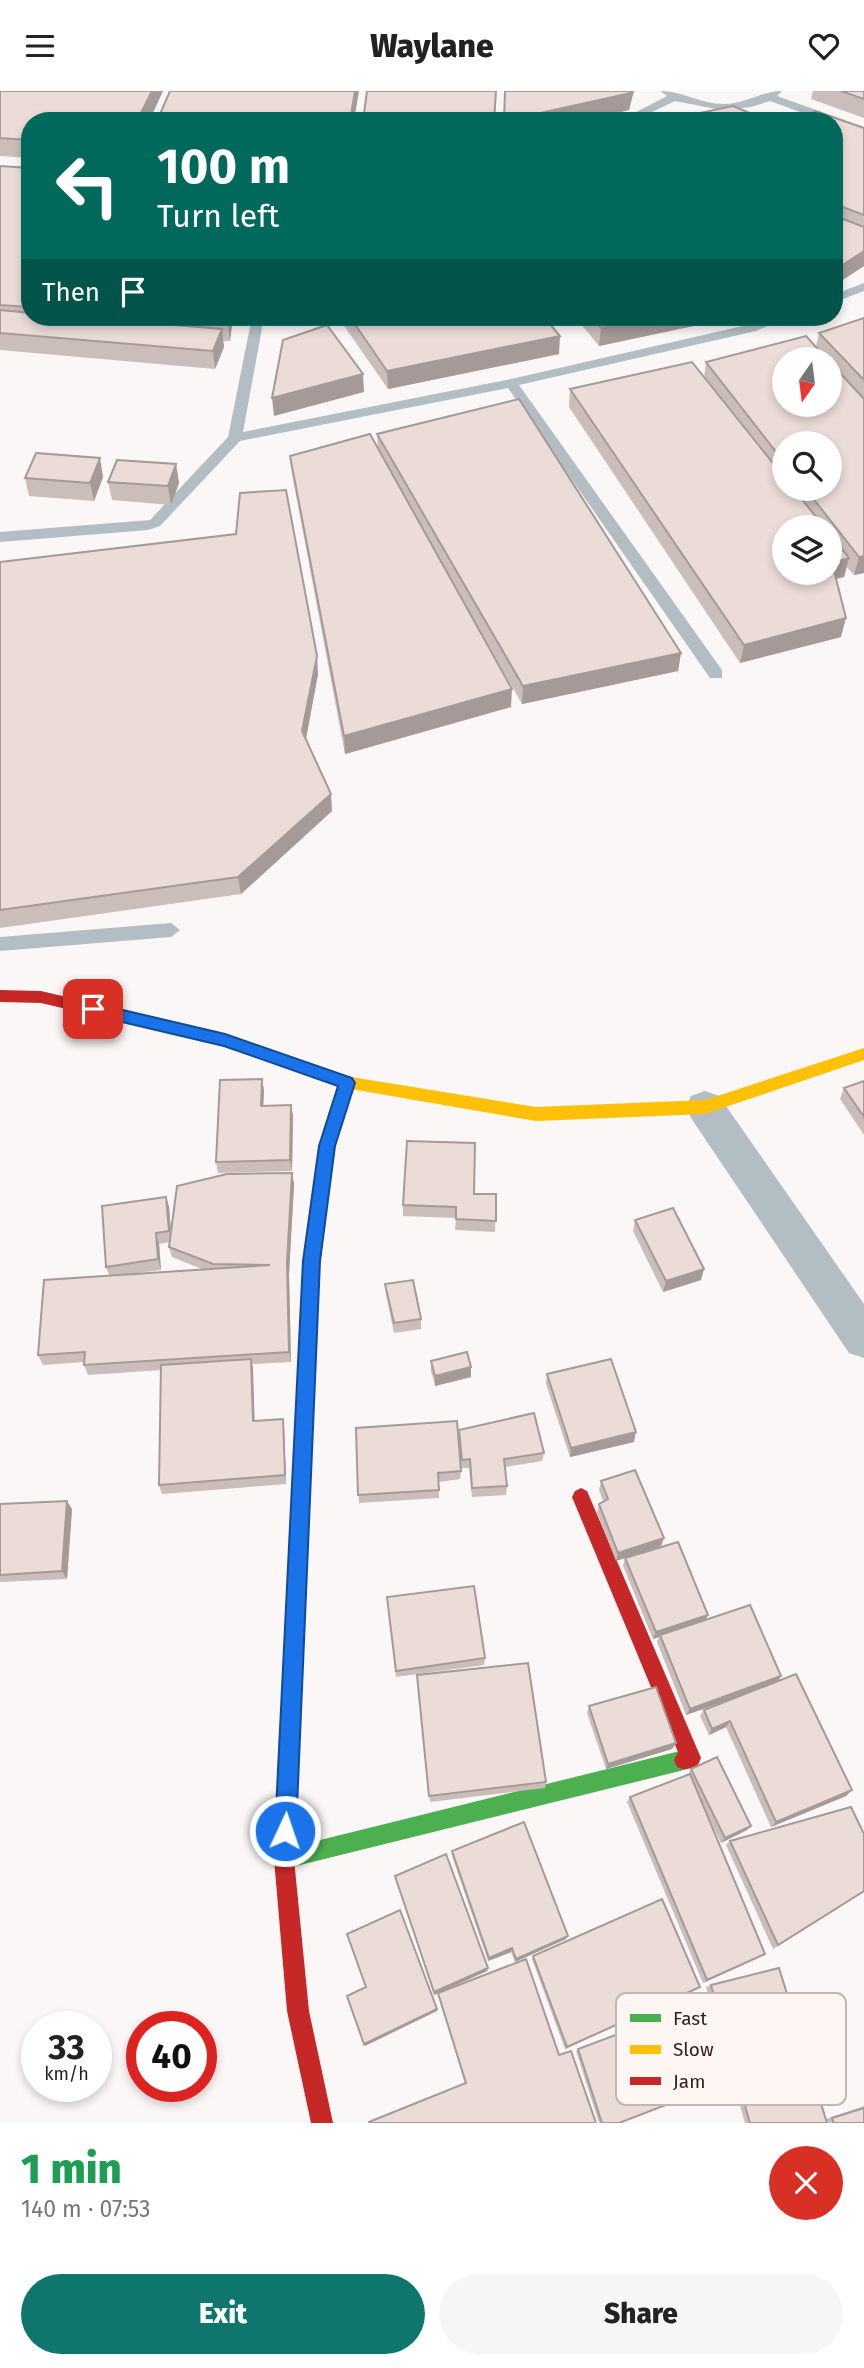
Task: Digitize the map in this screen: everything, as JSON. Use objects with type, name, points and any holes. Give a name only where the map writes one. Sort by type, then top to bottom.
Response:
[{"type":"street","points":[[0,996],[41,997],[225,1040],[347,1083],[536,1114],[705,1107],[864,1054]]},
{"type":"street","points":[[322,2123],[298,2011],[284,1859],[312,1261],[327,1146],[347,1083]]},
{"type":"street","points":[[705,1107],[864,1339]]},
{"type":"street","points":[[284,1859],[691,1758],[582,1497]]},
{"type":"lane","points":[[639,112],[669,94],[699,104],[726,106],[751,104],[773,94],[817,112]]},
{"type":"lane","points":[[843,122],[864,131]]},
{"type":"lane","points":[[843,295],[864,287]]},
{"type":"lane","points":[[0,537],[155,523],[235,438],[256,326]]},
{"type":"lane","points":[[235,438],[511,383],[757,326]]},
{"type":"lane","points":[[511,383],[716,674]]},
{"type":"lane","points":[[0,944],[171,930]]},
{"type":"building","points":[[0,91],[152,91],[142,112],[21,112],[21,139],[0,138]]},
{"type":"building","points":[[170,91],[355,91],[352,112],[161,112]]},
{"type":"building","points":[[367,91],[496,91],[495,112],[364,112]]},
{"type":"building","points":[[505,91],[631,91],[545,112],[504,112]]},
{"type":"building","points":[[841,91],[864,91],[864,99]]},
{"type":"building","points":[[733,106],[747,112],[705,112]]},
{"type":"building","points":[[843,121],[864,128],[864,215],[843,207]]},
{"type":"building","points":[[0,166],[21,167],[21,306],[0,305]]},
{"type":"building","points":[[843,219],[864,227],[864,251],[843,265]]},
{"type":"building","points":[[0,310],[21,312],[21,326],[186,326],[222,329],[213,351],[0,333]]},
{"type":"building","points":[[864,318],[864,380],[842,357],[842,347],[832,347],[819,333]]},
{"type":"building","points":[[328,326],[363,374],[272,398],[283,340]]},
{"type":"building","points":[[356,326],[552,326],[560,336],[387,371]]},
{"type":"building","points":[[806,336],[816,347],[772,347],[772,417],[842,417],[842,375],[864,399],[864,556],[859,557],[842,535],[842,515],[826,515],[815,501],[842,501],[842,431],[772,431],[772,447],[706,362]]},
{"type":"building","points":[[692,362],[772,462],[772,501],[803,501],[814,515],[772,515],[772,585],[838,585],[846,618],[744,645],[570,389]]},
{"type":"building","points":[[519,399],[681,653],[523,686],[377,434]]},
{"type":"building","points":[[370,434],[512,689],[344,736],[290,456]]},
{"type":"building","points":[[36,453],[100,458],[90,483],[25,478]]},
{"type":"building","points":[[117,460],[176,464],[168,486],[108,482]]},
{"type":"building","points":[[286,490],[317,656],[302,731],[331,794],[238,877],[0,910],[0,562],[236,534],[240,493]]},
{"type":"building","points":[[842,549],[849,558],[842,560]]},
{"type":"building","points":[[262,1079],[261,1106],[291,1105],[290,1160],[216,1162],[220,1080]]},
{"type":"building","points":[[864,1081],[864,1117],[844,1088]]},
{"type":"building","points":[[407,1141],[475,1143],[474,1194],[496,1194],[496,1221],[456,1219],[456,1207],[403,1205]]},
{"type":"building","points":[[292,1173],[287,1263],[289,1352],[84,1365],[85,1352],[38,1355],[44,1280],[270,1265],[213,1264],[169,1247],[177,1186],[227,1174]]},
{"type":"building","points":[[166,1197],[169,1231],[156,1233],[158,1259],[106,1267],[102,1206]]},
{"type":"building","points":[[673,1208],[704,1269],[666,1281],[635,1220]]},
{"type":"building","points":[[413,1280],[421,1319],[394,1323],[385,1284]]},
{"type":"building","points":[[467,1352],[471,1367],[435,1376],[431,1361]]},
{"type":"building","points":[[251,1359],[253,1421],[283,1419],[285,1475],[159,1485],[161,1365]]},
{"type":"building","points":[[611,1359],[636,1432],[571,1448],[547,1374]]},
{"type":"building","points":[[534,1413],[544,1453],[504,1459],[507,1486],[472,1488],[470,1459],[462,1460],[459,1430]]},
{"type":"building","points":[[457,1421],[461,1471],[438,1473],[439,1490],[358,1495],[356,1428]]},
{"type":"building","points":[[635,1470],[664,1538],[618,1553],[599,1504],[608,1499],[601,1481]]},
{"type":"building","points":[[67,1501],[62,1571],[0,1575],[0,1504]]},
{"type":"building","points":[[678,1542],[708,1615],[656,1632],[625,1558]]},
{"type":"building","points":[[474,1586],[485,1658],[396,1671],[387,1597]]},
{"type":"building","points":[[750,1605],[781,1676],[690,1709],[660,1635]]},
{"type":"building","points":[[528,1663],[546,1782],[429,1796],[417,1675]]},
{"type":"building","points":[[796,1674],[852,1790],[776,1822],[730,1721],[712,1729],[704,1710]]},
{"type":"building","points":[[656,1687],[676,1743],[608,1764],[589,1706]]},
{"type":"building","points":[[717,1757],[751,1826],[725,1838],[691,1769]]},
{"type":"building","points":[[690,1774],[765,1954],[707,1980],[630,1797]]},
{"type":"building","points":[[851,1807],[864,1834],[864,1891],[778,1945],[730,1841]]},
{"type":"building","points":[[524,1822],[568,1936],[516,1959],[512,1948],[489,1958],[452,1851]]},
{"type":"building","points":[[446,1854],[488,1968],[434,1992],[395,1876]]},
{"type":"building","points":[[662,1899],[700,1987],[687,1993],[616,1993],[616,2025],[567,2047],[533,1956]]},
{"type":"building","points":[[400,1910],[437,2009],[364,2044],[347,1996],[366,1987],[347,1934]]},
{"type":"building","points":[[526,1959],[559,2055],[571,2051],[596,2123],[369,2123],[466,2083],[438,1993]]},
{"type":"building","points":[[779,1968],[787,1993],[713,1993],[711,1985]]},
{"type":"building","points":[[616,2035],[616,2105],[666,2105],[619,2123],[602,2123],[578,2049]]},
{"type":"building","points":[[745,2105],[821,2105],[827,2123],[750,2123]]},
{"type":"building","points":[[864,2108],[864,2123],[834,2123],[832,2118]]},
{"type":"traffic: fast","points":[[320,1199],[327,1146],[347,1083]]},
{"type":"traffic: fast","points":[[284,1859],[684,1760]]},
{"type":"traffic: slow","points":[[345,1082],[536,1114],[705,1107],[864,1054]]},
{"type":"traffic: slow","points":[[294,1653],[312,1261],[320,1199]]},
{"type":"traffic: jam","points":[[0,996],[41,997],[225,1040],[345,1082]]},
{"type":"traffic: jam","points":[[581,1497],[691,1758],[684,1760]]},
{"type":"traffic: jam","points":[[294,1653],[284,1859],[298,2011],[322,2123]]},
{"type":"route","points":[[93,1009],[225,1040],[347,1083],[327,1146],[312,1261],[285,1831]]}]
